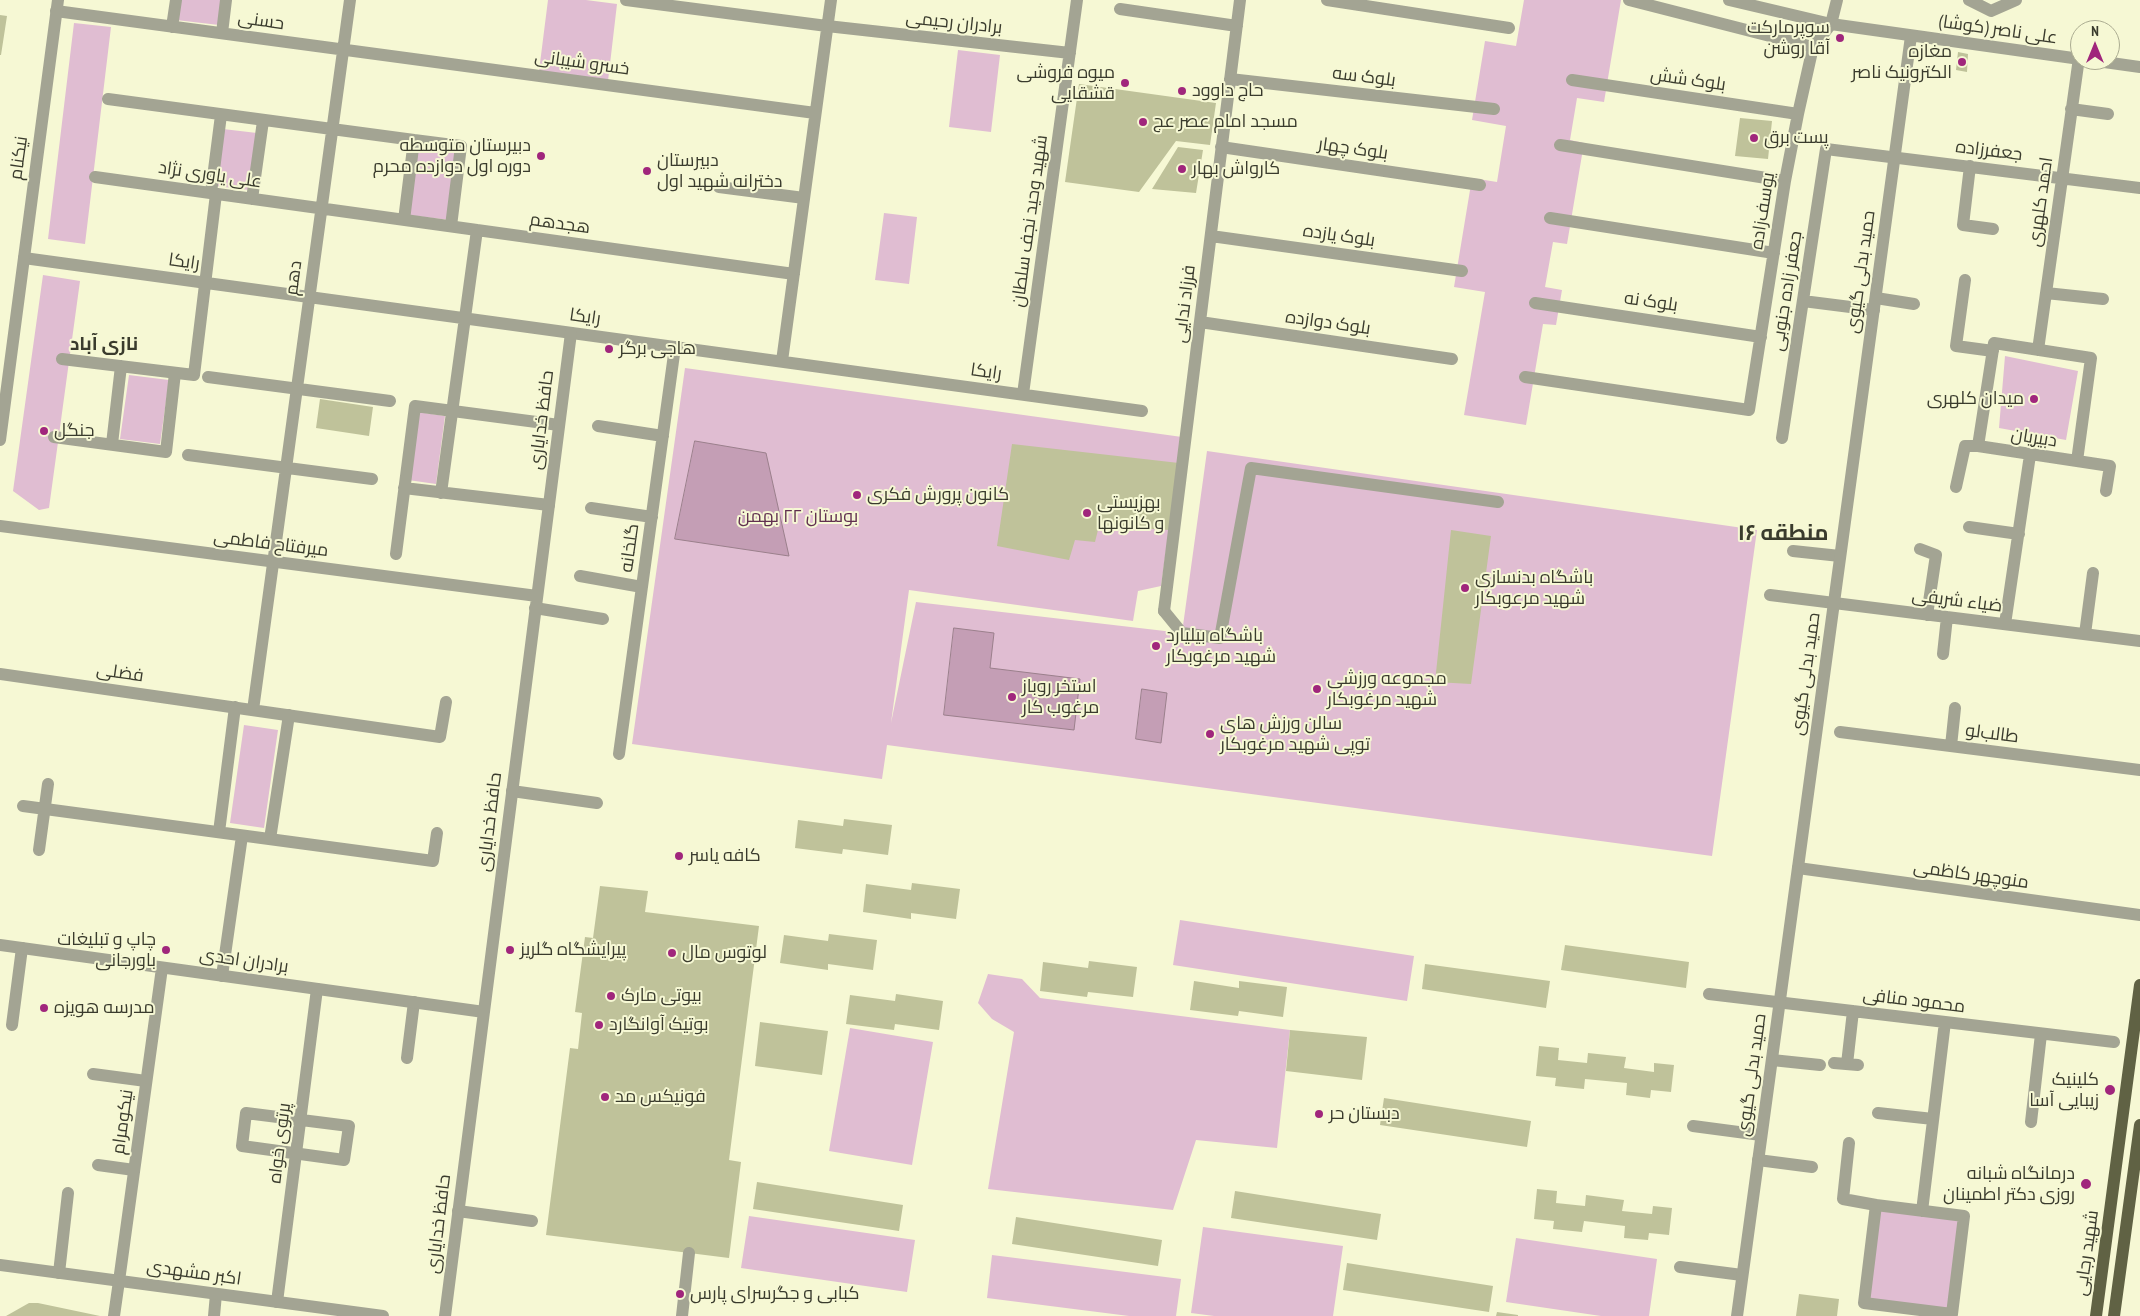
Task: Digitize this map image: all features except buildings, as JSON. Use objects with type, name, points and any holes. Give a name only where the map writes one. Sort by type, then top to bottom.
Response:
[{"type":"main road","name":"شهید رجایی","points":[[2096,1316],[2140,986]]},
{"type":"main road","name":"شهید رجایی","points":[[2114,1316],[2135,1199],[2140,1125]]},
{"type":"street","points":[[172,26],[176,0]]},
{"type":"street","points":[[222,33],[226,0]]},
{"type":"street","name":"دهم","points":[[253,710],[350,0]]},
{"type":"street","name":"برادران رحیمی","points":[[626,0],[827,26],[1070,53]]},
{"type":"street","points":[[782,362],[831,0]]},
{"type":"street","name":"شهید وحید نجف سلطان","points":[[1023,394],[1077,0]]},
{"type":"street","name":"فرزاد ندایی","points":[[1240,0],[1164,611],[1182,633],[1220,638],[1251,468],[1498,502]]},
{"type":"street","points":[[1327,0],[1509,28]]},
{"type":"street","points":[[1629,0],[1661,4],[1813,47]]},
{"type":"street","name":"علی ناصر (کوشا)","points":[[1729,0],[1831,24],[2070,57]]},
{"type":"street","points":[[1831,24],[1837,0]]},
{"type":"street","points":[[1969,0],[1991,11],[2016,0]]},
{"type":"street","name":"حسنی","points":[[57,6],[172,26],[343,49]]},
{"type":"street","name":"نیکنام","points":[[0,440],[57,6]]},
{"type":"street","points":[[1120,9],[1237,26]]},
{"type":"street","name":"یوسف‌زاده","points":[[1525,377],[1749,410],[1785,181],[1798,114],[1813,47],[1831,24]]},
{"type":"street","name":"حمید بدلی گیوی","points":[[1737,1316],[1911,36]]},
{"type":"street","name":"خسرو شیبانی","points":[[343,49],[816,113]]},
{"type":"street","name":"علی ناصر (کوشا)","points":[[2120,64],[2140,67]]},
{"type":"street","name":"احمد کلهری","points":[[2038,350],[2071,109],[2080,70]]},
{"type":"street","name":"بلوک سه","points":[[1230,79],[1494,109]]},
{"type":"street","name":"بلوک شش","points":[[1572,80],[1798,114]]},
{"type":"street","points":[[108,99],[461,146],[451,226]]},
{"type":"street","points":[[2071,109],[2108,114]]},
{"type":"street","points":[[62,359],[194,375],[221,114]]},
{"type":"street","points":[[252,198],[263,121]]},
{"type":"street","points":[[404,220],[414,140]]},
{"type":"street","points":[[1560,145],[1785,181]]},
{"type":"street","name":"بلوک چهار","points":[[1222,147],[1480,185]]},
{"type":"street","name":"جعفرزاده","points":[[1826,149],[2140,188]]},
{"type":"street","name":"جعفر زاده جنوبی","points":[[1782,438],[1826,149]]},
{"type":"street","points":[[1970,166],[1964,225],[1993,229]]},
{"type":"street","name":"علی یاوری نژاد","points":[[94,177],[322,208]]},
{"type":"street","points":[[719,187],[804,198]]},
{"type":"street","name":"هجدهم","points":[[322,208],[794,274]]},
{"type":"street","points":[[1550,218],[1774,253]]},
{"type":"street","points":[[440,493],[477,230]]},
{"type":"street","name":"بلوک یازده","points":[[1210,236],[1462,271]]},
{"type":"street","name":"رایکا","points":[[24,258],[1142,411]]},
{"type":"street","points":[[1956,487],[1965,446],[1978,446],[1993,351],[1956,346],[1965,280]]},
{"type":"street","points":[[2046,293],[2103,299]]},
{"type":"street","points":[[1803,301],[1914,304]]},
{"type":"street","name":"بلوک نه","points":[[1535,303],[1761,336]]},
{"type":"street","name":"بلوک دوازده","points":[[1200,322],[1452,359]]},
{"type":"street","name":"حافظ خدایاری","points":[[445,1316],[571,333]]},
{"type":"street","name":"دبیریان","points":[[1978,446],[2077,461],[2091,358],[1994,344],[1993,351]]},
{"type":"street","name":"گلخانه","points":[[619,754],[675,347]]},
{"type":"street","points":[[112,444],[121,366]]},
{"type":"street","points":[[54,437],[166,452],[175,373]]},
{"type":"street","points":[[208,377],[390,401]]},
{"type":"street","points":[[396,554],[415,406],[559,425]]},
{"type":"street","points":[[598,426],[663,436]]},
{"type":"street","points":[[188,455],[372,478]]},
{"type":"street","points":[[2005,624],[2030,455]]},
{"type":"street","points":[[2077,461],[2110,466],[2106,491]]},
{"type":"street","points":[[404,488],[549,505]]},
{"type":"street","points":[[591,508],[652,517]]},
{"type":"street","name":"میرفتاح فاطمی","points":[[0,526],[274,562],[536,602],[603,620]]},
{"type":"street","points":[[1969,527],[2018,534]]},
{"type":"street","points":[[1920,550],[1936,555],[1927,615]]},
{"type":"street","points":[[1793,551],[1840,556]]},
{"type":"street","points":[[2085,634],[2094,573]]},
{"type":"street","points":[[580,576],[642,587]]},
{"type":"street","name":"ضیاء شریفی","points":[[1770,595],[2140,640]]},
{"type":"street","points":[[1943,654],[1947,617]]},
{"type":"street","name":"فضلی","points":[[0,674],[440,737],[446,702]]},
{"type":"street","points":[[220,832],[235,707]]},
{"type":"street","points":[[1951,746],[1955,708]]},
{"type":"street","points":[[270,839],[289,715]]},
{"type":"street","name":"طالب‌لو","points":[[1840,732],[2140,770]]},
{"type":"street","points":[[38,850],[48,784]]},
{"type":"street","points":[[512,791],[596,803]]},
{"type":"street","points":[[23,806],[433,861],[437,833]]},
{"type":"street","points":[[222,976],[242,836]]},
{"type":"street","name":"منوچهر کاظمی","points":[[1798,868],[2140,915]]},
{"type":"street","name":"برادران احدی","points":[[0,945],[484,1012]]},
{"type":"street","points":[[12,1025],[22,948]]},
{"type":"street","name":"نیکومرام","points":[[114,1316],[162,968]]},
{"type":"street","name":"پرتوی خواه","points":[[277,1302],[317,989]]},
{"type":"street","name":"محمود منافی","points":[[1710,994],[2114,1042]]},
{"type":"street","points":[[407,1058],[414,1002]]},
{"type":"street","points":[[1834,1063],[1858,1065],[1847,1064],[1853,1011]]},
{"type":"street","points":[[1922,1211],[1946,1022]]},
{"type":"street","points":[[2031,1122],[2040,1034]]},
{"type":"street","points":[[1772,1060],[1820,1065]]},
{"type":"street","points":[[93,1074],[146,1081]]},
{"type":"street","points":[[246,1113],[300,1120],[349,1126],[344,1160],[242,1146],[246,1113]]},
{"type":"street","points":[[1878,1113],[1933,1119]]},
{"type":"street","points":[[1693,1126],[1761,1134]]},
{"type":"street","points":[[1849,1143],[1842,1199],[1964,1216],[1953,1315],[1913,1313],[1864,1303],[1876,1205]]},
{"type":"street","points":[[1758,1160],[1812,1167]]},
{"type":"street","points":[[98,1165],[134,1170]]},
{"type":"street","points":[[59,1272],[68,1193]]},
{"type":"street","points":[[458,1211],[532,1221]]},
{"type":"street","points":[[682,1316],[689,1253]]},
{"type":"street","points":[[0,1260],[6,1266]]},
{"type":"street","name":"اکبر مشهدی","points":[[6,1266],[383,1316]]},
{"type":"street","points":[[1680,1267],[1742,1275]]},
{"type":"street","points":[[214,1316],[216,1294]]},
{"type":"green space","points":[[179,0],[222,0],[219,25],[176,20]]},
{"type":"green space","points":[[548,0],[586,0],[617,4],[608,81],[539,71]]},
{"type":"green space","points":[[1524,0],[1621,0],[1604,102],[1577,98],[1570,140],[1584,143],[1567,244],[1553,242],[1545,287],[1562,290],[1556,325],[1543,324],[1526,425],[1464,415],[1485,292],[1454,287],[1472,178],[1497,182],[1506,126],[1472,120],[1485,41],[1516,46]]},
{"type":"green space","points":[[74,23],[111,27],[85,244],[48,239]]},
{"type":"green space","points":[[958,50],[1000,55],[991,132],[949,127]]},
{"type":"green space","points":[[223,129],[257,133],[249,190],[216,186]]},
{"type":"green space","points":[[416,145],[458,150],[450,220],[407,215]]},
{"type":"green space","points":[[884,213],[917,217],[909,284],[875,280]]},
{"type":"green space","points":[[43,275],[80,281],[49,508],[39,510],[13,491]]},
{"type":"green space","points":[[2005,356],[2078,371],[2066,440],[1999,428]]},
{"type":"green space","name":"مجموعه ورزشی شهید مرغوبکار","points":[[685,368],[1182,437],[1161,586],[1138,591],[1133,621],[909,590],[891,723],[916,602],[1182,633],[1207,451],[1757,530],[1712,856],[887,745],[882,779],[632,744]]},
{"type":"green space","points":[[129,375],[169,380],[160,444],[120,439]]},
{"type":"green space","points":[[418,412],[445,416],[436,484],[408,480]]},
{"type":"green space","points":[[244,725],[278,730],[264,828],[230,823]]},
{"type":"green space","points":[[1180,920],[1414,956],[1407,1001],[1173,965]]},
{"type":"green space","points":[[988,974],[1022,979],[1040,998],[1290,1030],[1277,1148],[1196,1140],[1173,1210],[988,1189],[1014,1032],[992,1019],[978,1003]]},
{"type":"green space","points":[[850,1028],[933,1042],[912,1165],[829,1151]]},
{"type":"green space","points":[[1878,1205],[1966,1217],[1952,1314],[1864,1302]]},
{"type":"green space","points":[[749,1216],[915,1240],[907,1292],[741,1268]]},
{"type":"green space","points":[[1203,1227],[1343,1246],[1333,1316],[1214,1316],[1191,1313]]},
{"type":"green space","points":[[1516,1238],[1657,1259],[1649,1316],[1601,1316],[1506,1302]]},
{"type":"green space","points":[[992,1255],[1181,1279],[1176,1316],[1129,1316],[987,1298]]},
{"type":"shaded area","points":[[695,441],[766,453],[789,556],[675,539]]},
{"type":"shaded area","name":"استخر روباز مرغوب کار","points":[[954,628],[994,633],[990,668],[1080,679],[1074,730],[944,715]]},
{"type":"shaded area","points":[[1142,689],[1167,693],[1161,743],[1136,739]]},
{"type":"place","name":"سوپرمارکت آقا روشن","points":[[1840,38]]},
{"type":"place","name":"مغازه الکترونیک ناصر","points":[[1962,62]]},
{"type":"place","name":"میوه فروشی قشقایی","points":[[1125,83]]},
{"type":"place","name":"حاج داوود","points":[[1182,91]]},
{"type":"place","name":"مسجد امام عصر عج","points":[[1143,122]]},
{"type":"place","name":"پست برق","points":[[1754,138]]},
{"type":"place","name":"دبیرستان متوسطه دوره اول دوازده محرم","points":[[541,156]]},
{"type":"place","name":"کارواش بهار","points":[[1182,169]]},
{"type":"place","name":"دبيرستان دخترانه شهید اول","points":[[647,171]]},
{"type":"place","name":"هاجی برگر","points":[[609,349]]},
{"type":"place","name":"میدان کلهری","points":[[2034,399]]},
{"type":"place","name":"جنگل","points":[[44,431]]},
{"type":"place","name":"کانون پرورش فکری","points":[[857,495]]},
{"type":"place","name":"بهزیستی و کانونها","points":[[1087,513]]},
{"type":"place","name":"باشگاه بدنسازی شهید مرعوبکار","points":[[1465,588]]},
{"type":"place","name":"باشگاه بیلیارد شهید مرغوبکار","points":[[1156,646]]},
{"type":"place","name":"مجموعه ورزشی شهید مرغوبکار","points":[[1317,689]]},
{"type":"place","name":"استخر روباز مرغوب کار","points":[[1012,697]]},
{"type":"place","name":"سالن ورزش های توپی شهید مرغوبکار","points":[[1210,734]]},
{"type":"place","name":"کافه یاسر","points":[[679,856]]},
{"type":"place","name":"چاپ و تبلیغات باورجانی","points":[[166,950]]},
{"type":"place","name":"پیرایشگاه گلریز","points":[[510,950]]},
{"type":"place","name":"لوتوس مال","points":[[672,953]]},
{"type":"place","name":"بیوتی مارک","points":[[611,996]]},
{"type":"place","name":"مدرسه هویزه","points":[[44,1008]]},
{"type":"place","name":"بوتیک آوانگارد","points":[[599,1025]]},
{"type":"place","name":"کلینیک زیبایی آسا","points":[[2110,1090]]},
{"type":"place","name":"فونیکس مد","points":[[605,1097]]},
{"type":"place","name":"دبستان حر","points":[[1319,1114]]},
{"type":"place","name":"درمانگاه شبانه روزی دکتر اطمینان","points":[[2086,1184]]},
{"type":"place","name":"کبابی و جگرسرای پارس","points":[[680,1294]]},
{"type":"district","name":"نازی آباد","points":[[104,345]]},
{"type":"district","name":"منطقه ۱۶","points":[[1783,534]]},
{"type":"park label","name":"بوستان ۲۲ بهمن","points":[[798,517]]}]
